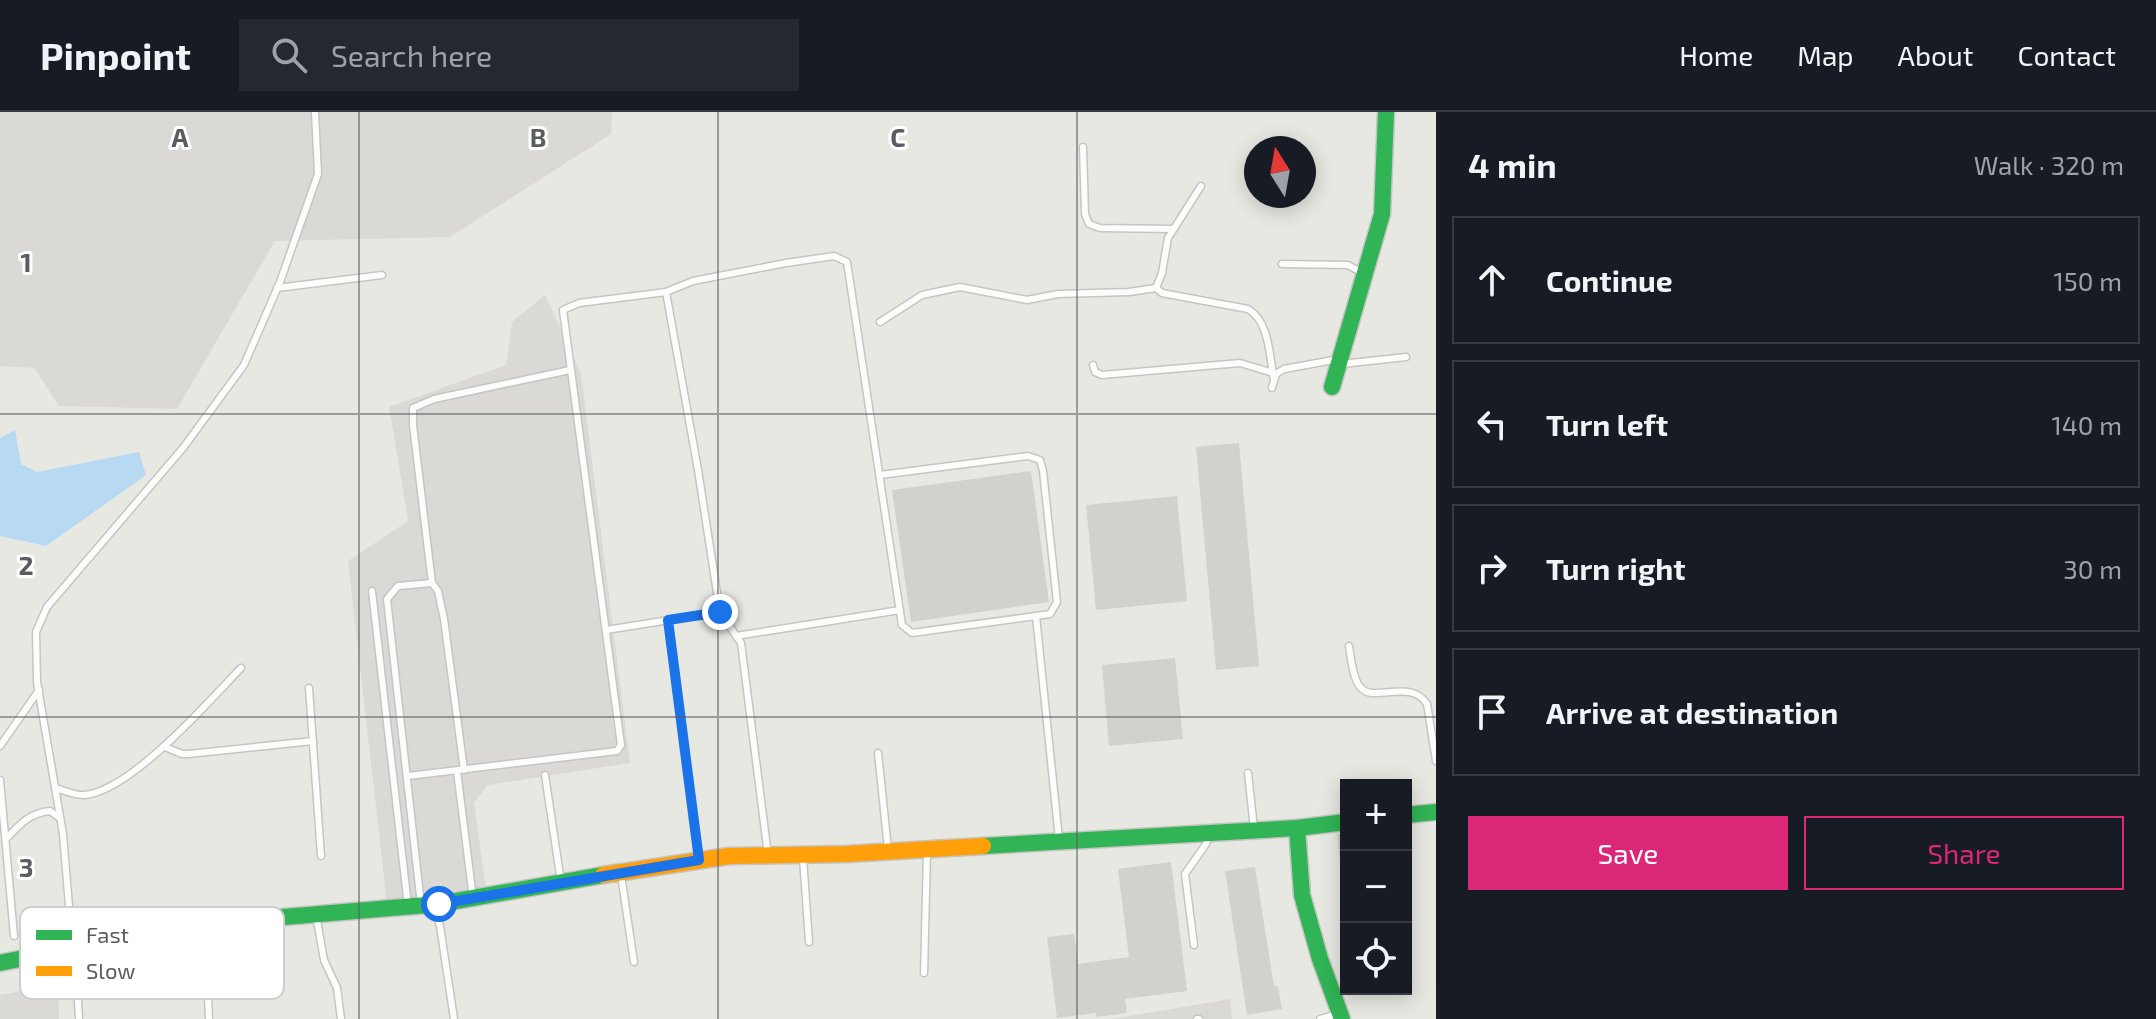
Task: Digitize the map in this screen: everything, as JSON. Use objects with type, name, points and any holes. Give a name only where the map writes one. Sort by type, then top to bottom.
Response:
[{"type":"street","points":[[1332,387],[1382,214],[1386,112]]},
{"type":"street","points":[[1412,814],[1436,812]]},
{"type":"street","points":[[284,918],[421,906],[699,860],[1297,828],[1340,823]]},
{"type":"street","points":[[1297,828],[1302,895],[1320,959],[1341,1016]]},
{"type":"street","points":[[0,963],[20,959]]},
{"type":"lane","points":[[69,907],[60,818],[39,689],[36,632],[47,607],[212,412],[244,365],[277,288],[318,174],[315,112]]},
{"type":"lane","points":[[1083,147],[1085,214],[1089,224],[1100,228],[1172,229]]},
{"type":"lane","points":[[1156,288],[1172,229],[1201,186]]},
{"type":"lane","points":[[408,776],[617,751],[621,745],[563,310],[579,303],[666,292],[693,281],[786,263],[834,256],[847,262],[902,625],[912,633],[1050,614],[1057,602],[1040,460],[1028,456],[880,475]]},
{"type":"lane","points":[[1282,264],[1348,265],[1364,274]]},
{"type":"lane","points":[[277,288],[382,275]]},
{"type":"lane","points":[[880,322],[922,295],[960,287],[1027,300],[1058,294],[1156,288],[1162,293],[1248,309],[1256,314],[1263,325],[1274,376],[1272,388]]},
{"type":"lane","points":[[666,292],[720,612],[741,643],[768,855]]},
{"type":"lane","points":[[1274,376],[1284,369],[1406,357]]},
{"type":"lane","points":[[1093,365],[1095,372],[1102,375],[1240,363],[1274,376]]},
{"type":"lane","points":[[473,898],[444,619],[438,591],[432,583],[413,408],[434,399],[570,370]]},
{"type":"lane","points":[[421,906],[387,599],[398,586],[432,583]]},
{"type":"lane","points":[[372,591],[421,906],[440,926],[454,1019]]},
{"type":"lane","points":[[736,636],[900,610]]},
{"type":"lane","points":[[606,630],[720,612]]},
{"type":"lane","points":[[1036,616],[1059,841]]},
{"type":"lane","points":[[668,620],[699,860]]},
{"type":"lane","points":[[1349,646],[1356,681],[1363,691],[1411,691],[1423,697],[1427,704],[1436,761]]},
{"type":"lane","points":[[55,788],[84,796],[116,783],[165,747],[241,668]]},
{"type":"lane","points":[[309,688],[321,856]]},
{"type":"lane","points":[[0,746],[39,689]]},
{"type":"lane","points":[[165,747],[188,754],[313,741]]},
{"type":"lane","points":[[878,753],[889,851]]},
{"type":"lane","points":[[1248,773],[1254,830]]},
{"type":"lane","points":[[545,775],[561,882]]},
{"type":"lane","points":[[0,780],[14,936]]},
{"type":"lane","points":[[6,839],[26,818],[35,814],[50,811],[60,818]]},
{"type":"lane","points":[[1194,945],[1185,874],[1206,844],[1209,833]]},
{"type":"lane","points":[[924,973],[927,848]]},
{"type":"lane","points":[[802,854],[809,942]]},
{"type":"lane","points":[[621,872],[634,962]]},
{"type":"lane","points":[[316,915],[324,960],[337,988],[341,1019]]},
{"type":"lane","points":[[78,999],[79,1019]]},
{"type":"lane","points":[[208,999],[209,1019]]},
{"type":"lane","points":[[1320,1019],[1341,1016]]},
{"type":"shaded area","points":[[0,112],[612,112],[611,134],[450,237],[275,241],[177,409],[59,406],[34,368],[0,366]]},
{"type":"shaded area","points":[[545,295],[581,373],[630,763],[488,785],[474,803],[486,889],[387,904],[348,561],[408,521],[389,407],[506,365],[512,322]]},
{"type":"shaded area","points":[[20,991],[20,999],[58,999],[59,1019],[0,1019],[0,995]]},
{"type":"shaded area","points":[[1230,999],[1232,1019],[1111,1019]]},
{"type":"water","points":[[15,430],[21,464],[37,472],[139,452],[146,475],[46,546],[0,536],[0,438]]},
{"type":"building","points":[[1239,443],[1259,666],[1216,670],[1196,447]]},
{"type":"building","points":[[1031,471],[1049,602],[911,622],[892,490]]},
{"type":"building","points":[[1177,496],[1187,601],[1096,610],[1086,505]]},
{"type":"building","points":[[1175,658],[1183,739],[1109,746],[1102,665]]},
{"type":"building","points":[[1337,834],[1340,834],[1340,862]]},
{"type":"building","points":[[1171,862],[1187,991],[1125,999],[1127,1013],[1057,1018],[1047,937],[1074,934],[1078,964],[1129,957],[1118,869]]},
{"type":"building","points":[[1255,867],[1274,986],[1278,986],[1282,1009],[1247,1015],[1225,871]]},
{"type":"traffic: fast","points":[[1332,387],[1382,214],[1386,112]]},
{"type":"traffic: fast","points":[[1412,814],[1436,812]]},
{"type":"traffic: fast","points":[[983,846],[1297,828],[1340,823]]},
{"type":"traffic: fast","points":[[1297,828],[1302,895],[1320,959],[1342,1019]]},
{"type":"traffic: fast","points":[[284,917],[439,904],[603,875]]},
{"type":"traffic: fast","points":[[0,963],[20,959]]},
{"type":"traffic: slow","points":[[603,875],[729,856],[847,854],[983,846]]},
{"type":"route","points":[[439,904],[699,860],[668,620],[720,612]]}]
